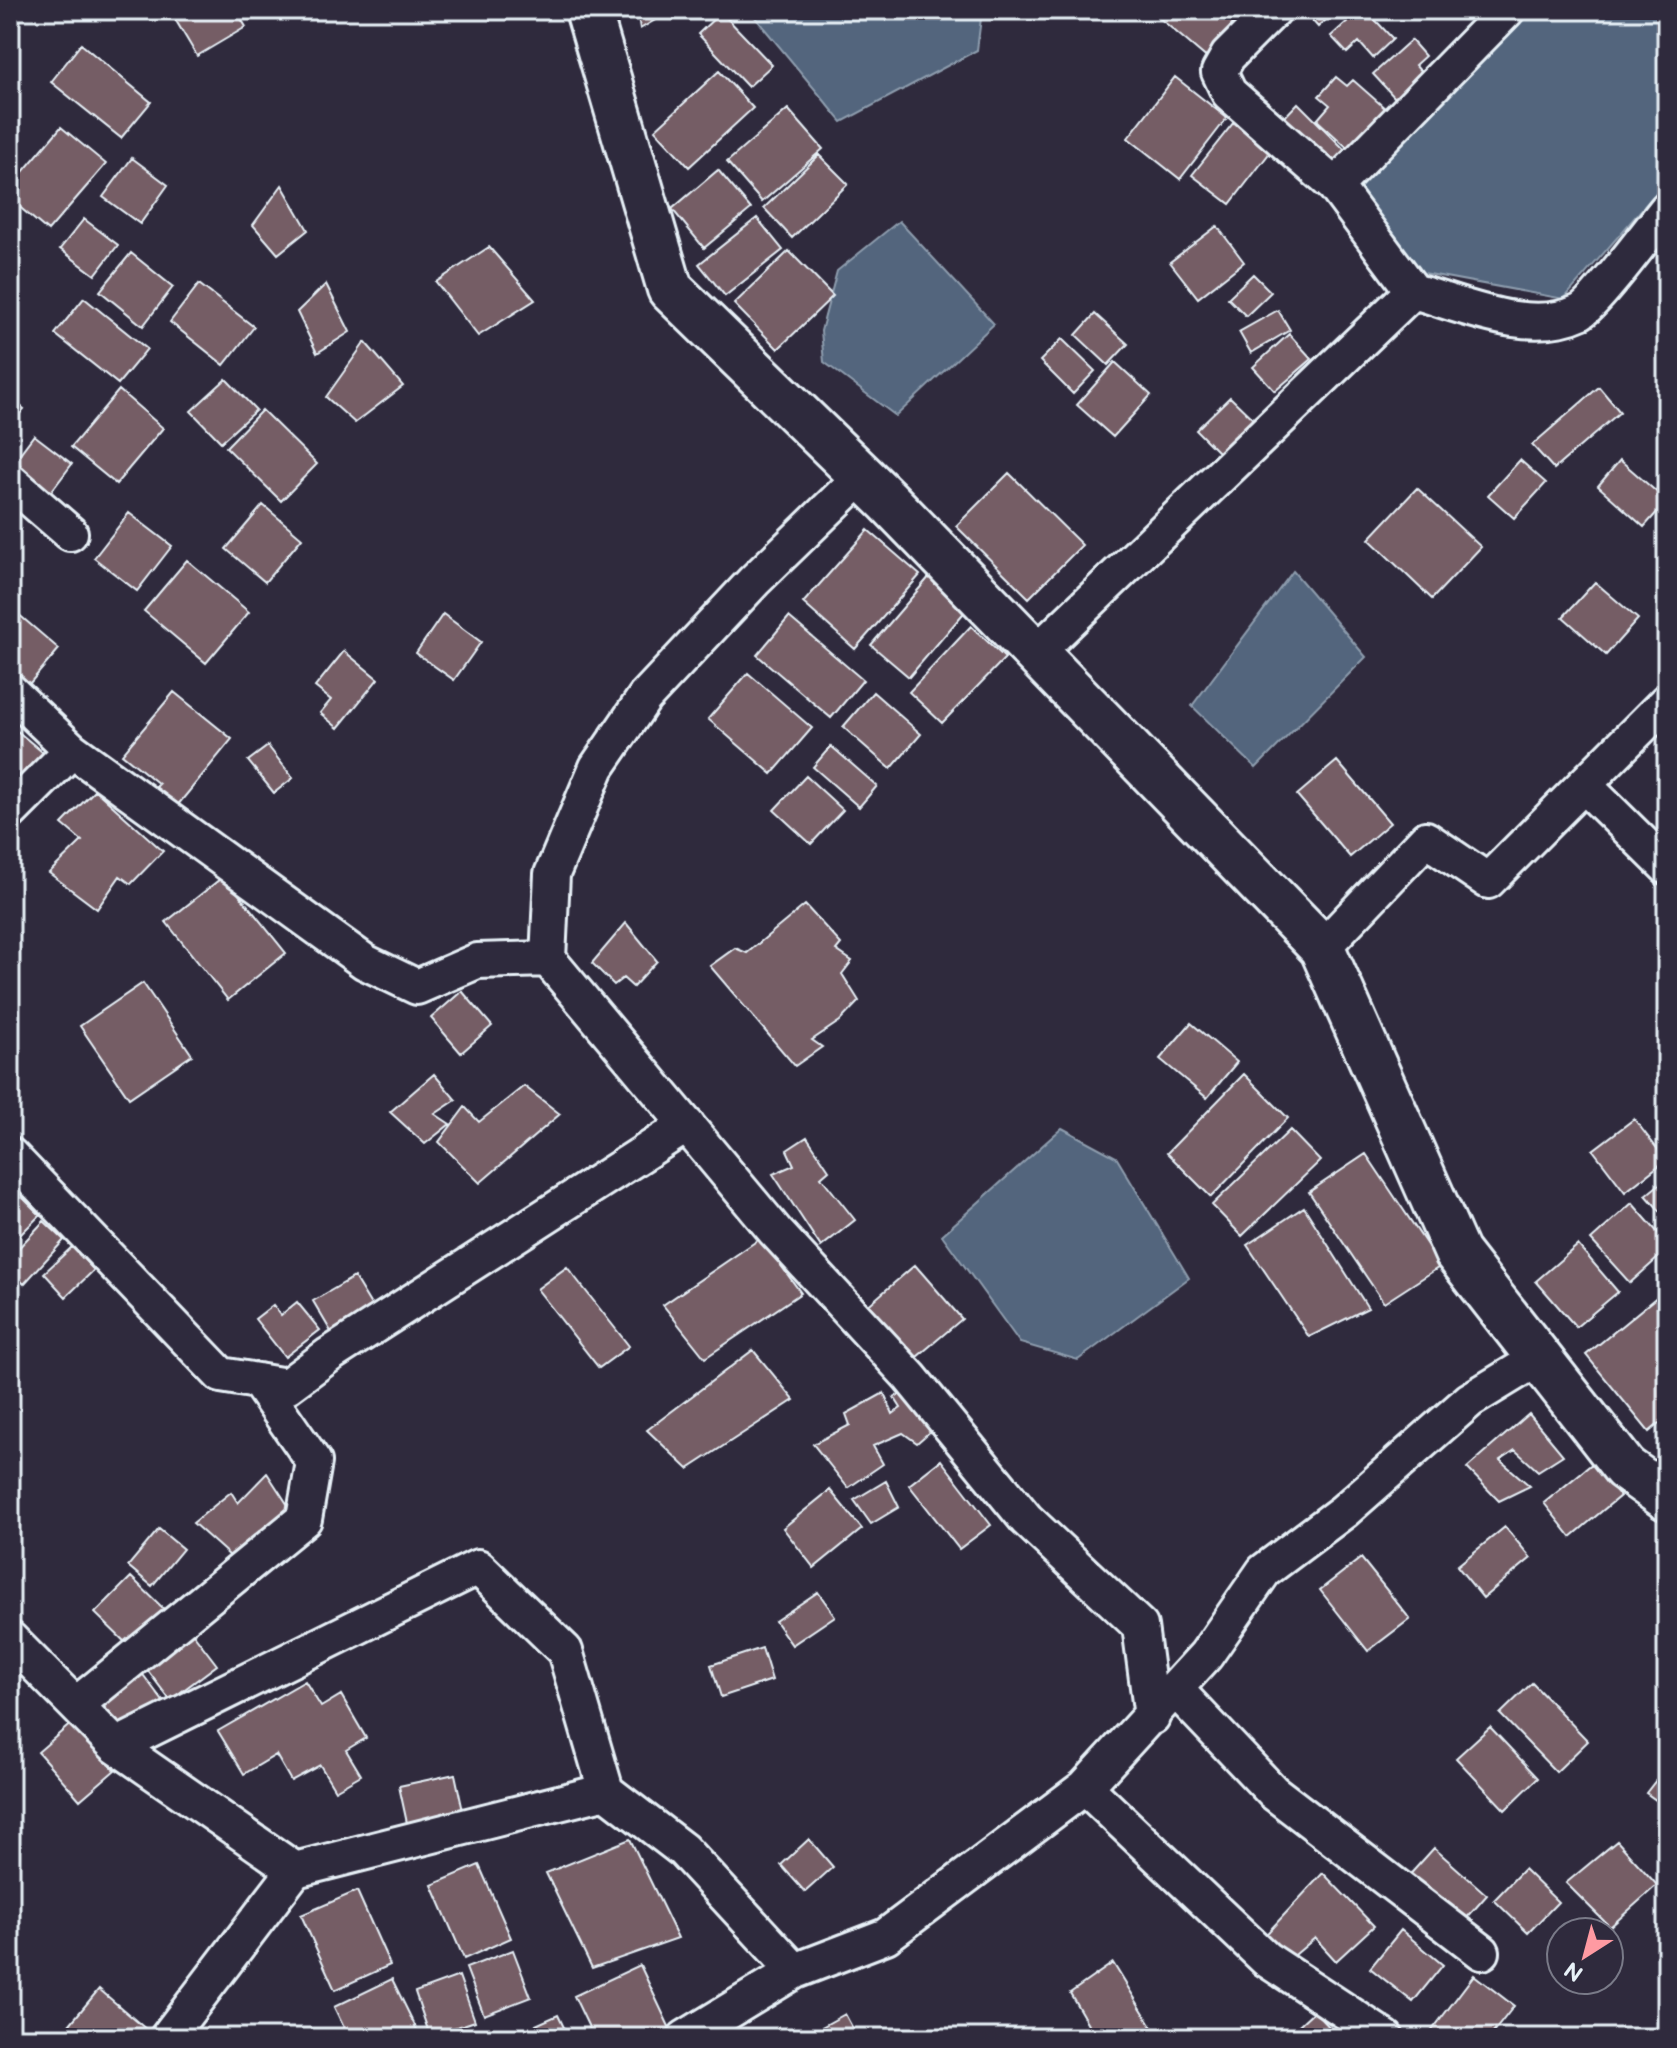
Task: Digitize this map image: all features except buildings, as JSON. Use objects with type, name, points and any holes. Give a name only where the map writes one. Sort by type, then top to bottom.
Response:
[{"type":"main road","points":[[588,10],[670,289],[862,476],[1322,948],[1457,1253],[1625,1468],[1667,1498]]},
{"type":"street","points":[[1274,10],[1228,56],[1219,72],[1229,93],[1335,186],[1413,291],[1509,318],[1548,321],[1582,311],[1667,209]]},
{"type":"street","points":[[1335,186],[1507,10]]},
{"type":"street","points":[[1036,653],[1413,291]]},
{"type":"street","points":[[862,476],[754,581],[645,697],[597,767],[552,874],[548,959],[775,1231],[910,1377],[1026,1519],[1140,1626],[1152,1717]]},
{"type":"street","points":[[10,481],[70,533]]},
{"type":"street","points":[[10,691],[72,750],[365,962],[417,987],[477,961],[548,959]]},
{"type":"street","points":[[1322,948],[1426,839],[1488,881],[1667,701]]},
{"type":"street","points":[[10,812],[72,750]]},
{"type":"street","points":[[1584,785],[1667,867]]},
{"type":"street","points":[[10,1155],[221,1375],[287,1386],[329,1355],[687,1125]]},
{"type":"street","points":[[685,2038],[795,1971],[886,1936],[1085,1787],[1206,1655],[1264,1571],[1344,1511],[1470,1400],[1539,1358]]},
{"type":"street","points":[[76,1705],[304,1519],[314,1462],[258,1381]]},
{"type":"street","points":[[116,1746],[478,1567],[565,1651],[606,1791],[683,1850],[795,1971]]},
{"type":"street","points":[[10,1639],[116,1746],[295,1870]]},
{"type":"street","points":[[1176,1690],[1273,1792],[1482,1952]]},
{"type":"street","points":[[1085,1787],[1266,1959],[1386,2038]]},
{"type":"street","points":[[167,2038],[295,1870],[606,1791]]},
{"type":"water","points":[[749,10],[982,10],[977,50],[842,122]]},
{"type":"water","points":[[1518,10],[1667,10],[1667,180],[1564,299],[1413,271],[1353,181]]},
{"type":"water","points":[[899,221],[994,324],[896,416],[824,362],[821,331],[837,271]]},
{"type":"water","points":[[1293,571],[1366,657],[1256,768],[1192,706]]},
{"type":"water","points":[[1062,1128],[1116,1157],[1189,1278],[1078,1360],[1020,1343],[942,1235]]}]
